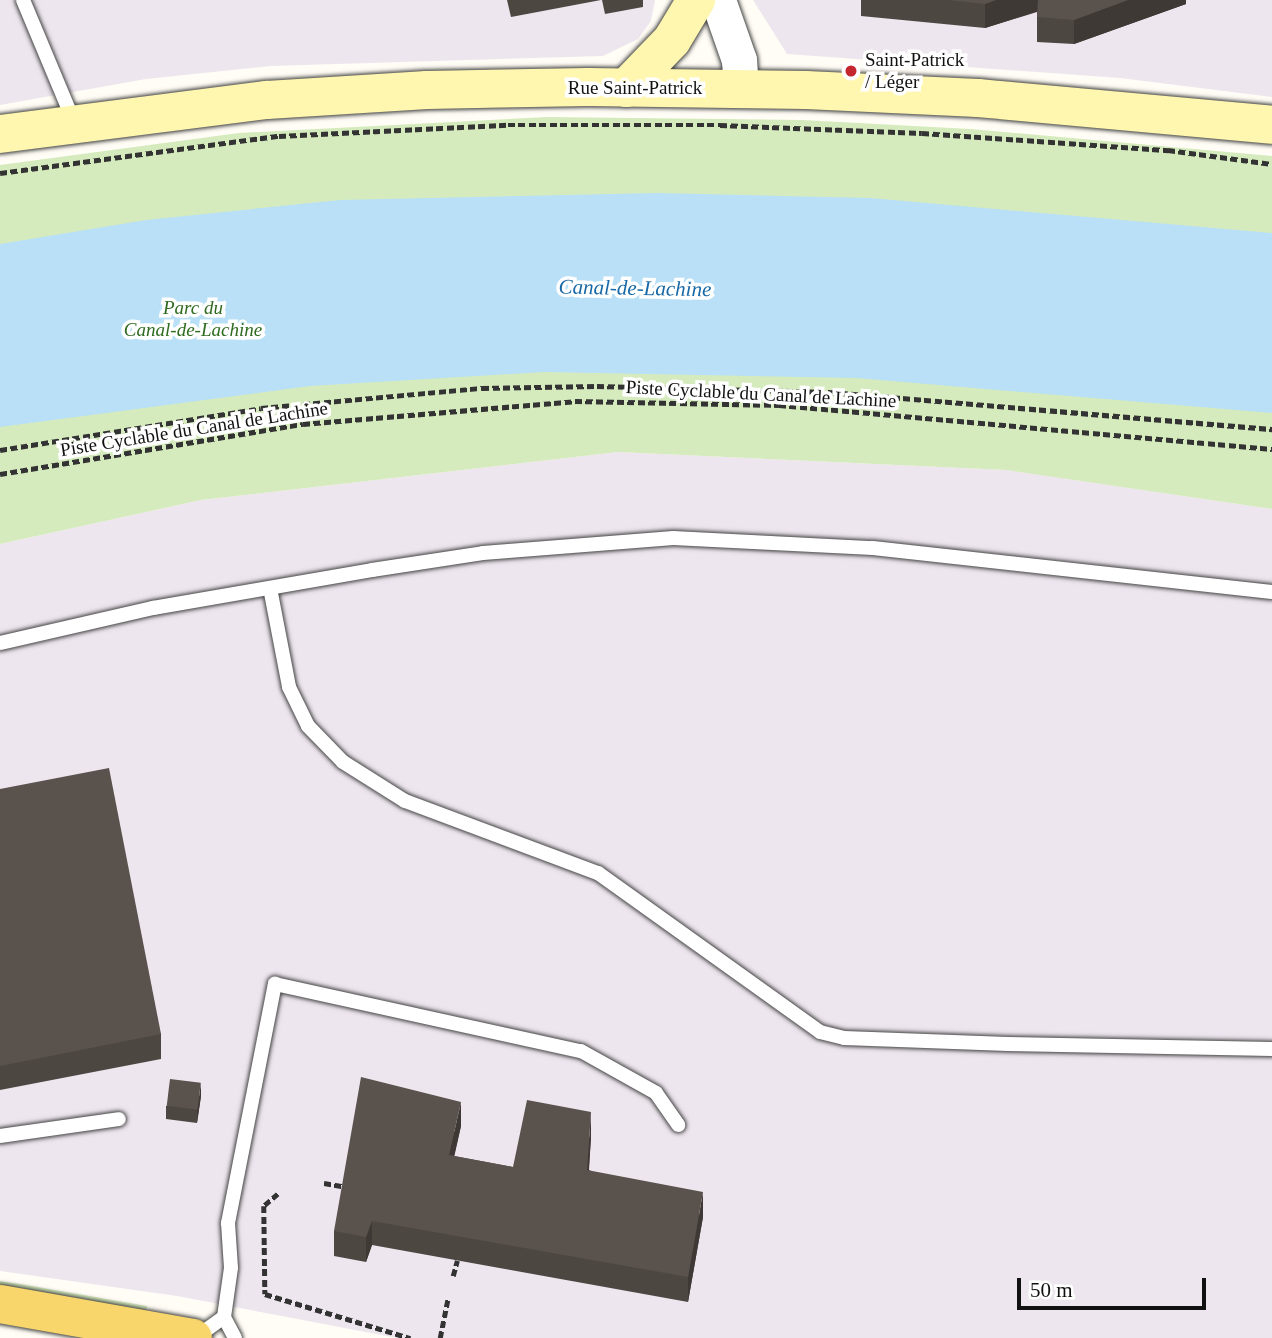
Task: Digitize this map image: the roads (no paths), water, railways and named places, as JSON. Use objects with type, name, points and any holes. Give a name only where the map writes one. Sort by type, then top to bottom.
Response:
[{"type":"main road","points":[[626,88],[671,40],[696,0]]},
{"type":"main road","name":"Rue Saint-Patrick","points":[[0,134],[74,122],[325,96],[626,88],[741,88],[978,98],[1272,125]]},
{"type":"main road","points":[[0,1304],[194,1338]]},
{"type":"street","points":[[718,0],[739,60],[741,88]]},
{"type":"lane","points":[[23,0],[74,122]]},
{"type":"lane","points":[[0,643],[127,613],[483,554],[673,538],[873,548],[1272,592]]},
{"type":"lane","points":[[270,588],[289,687],[308,726],[343,762],[405,801],[598,873],[820,1032],[844,1038],[1272,1049]]},
{"type":"lane","points":[[235,1338],[224,1317],[231,1268],[230,1200],[275,984],[581,1051],[656,1093],[678,1125]]},
{"type":"lane","points":[[0,1136],[119,1119]]},
{"type":"lane","points":[[194,1338],[224,1317]]},
{"type":"water","name":"Canal-de-Lachine","points":[[658,193],[870,198],[1272,233],[1272,413],[856,378],[544,372],[310,386],[0,427],[0,244],[146,220],[340,200]]},
{"type":"place","name":"Saint-Patrick / Léger","points":[[851,71]]},
{"type":"park label","name":"Parc du Canal-de-Lachine","points":[[193,319]]}]
